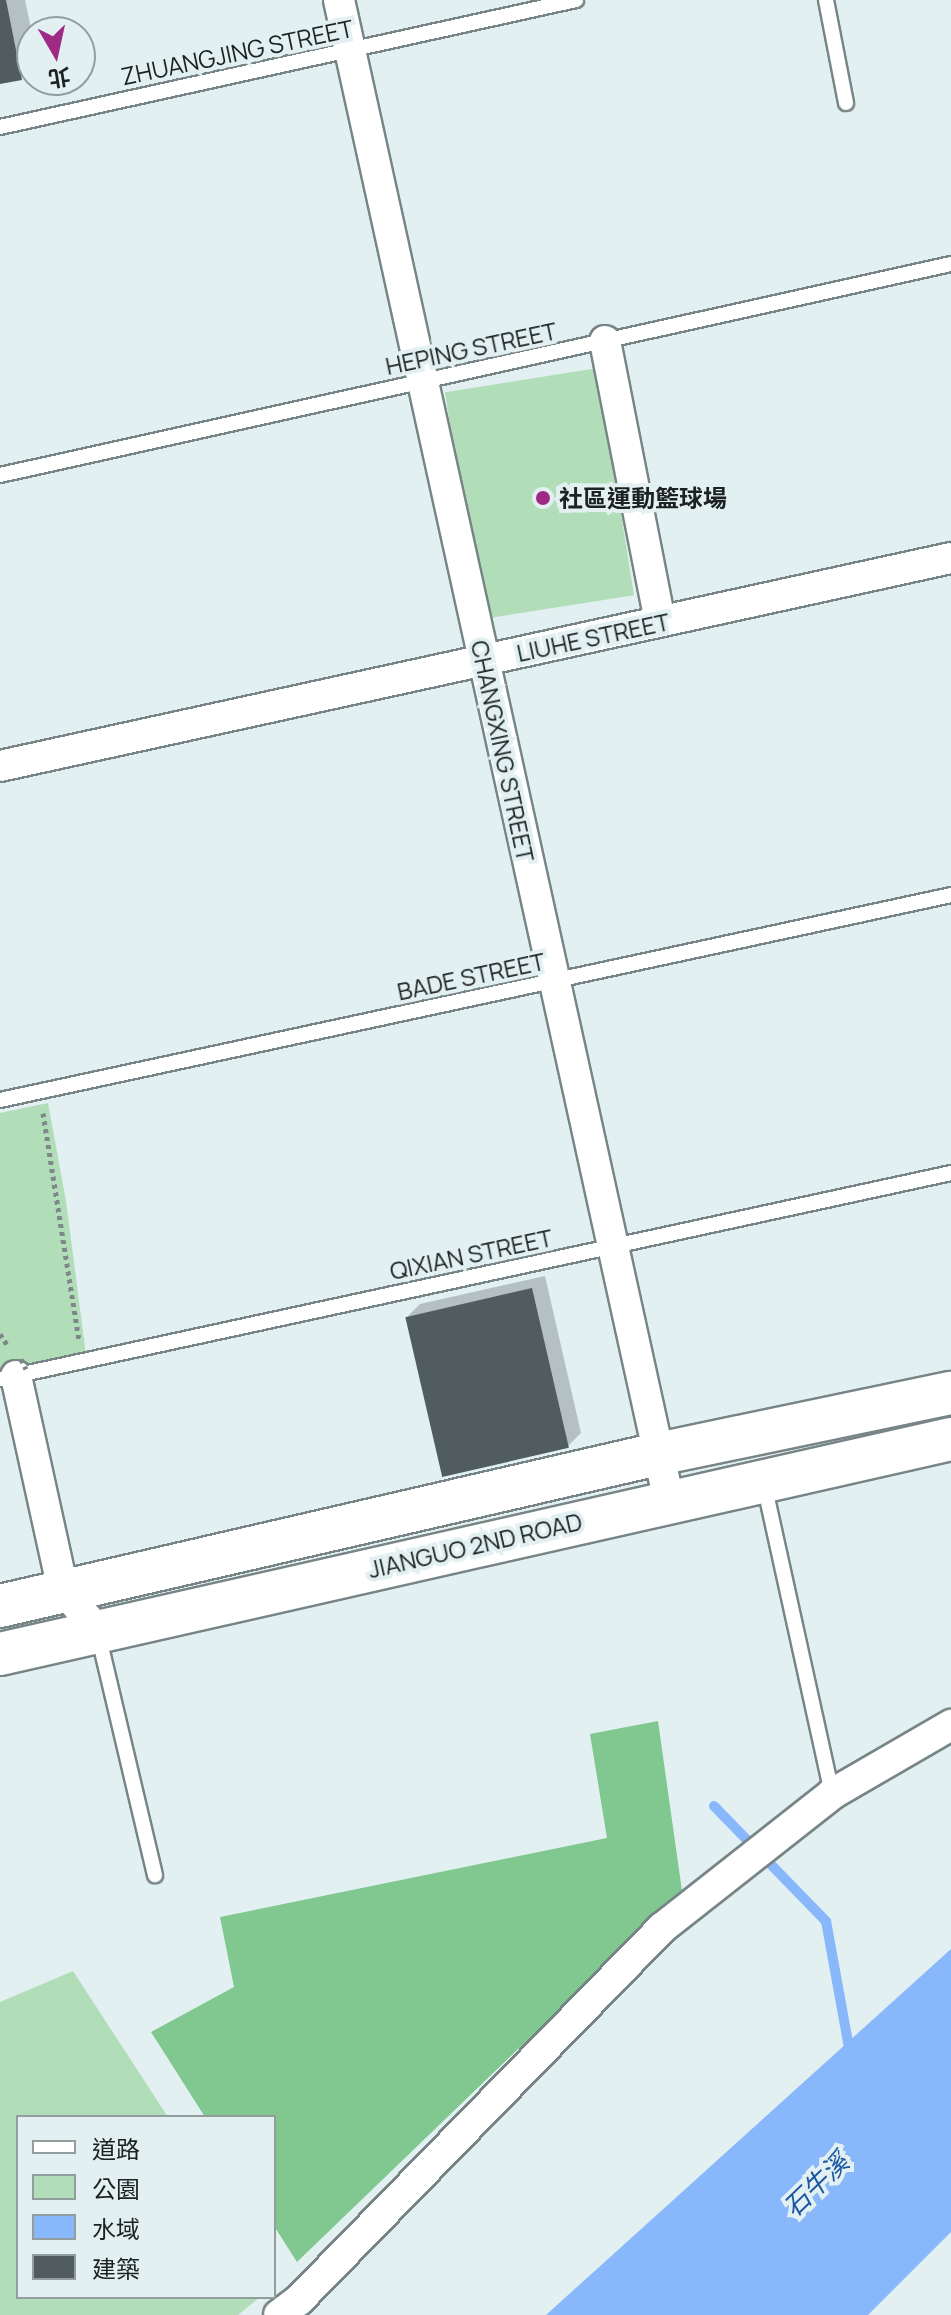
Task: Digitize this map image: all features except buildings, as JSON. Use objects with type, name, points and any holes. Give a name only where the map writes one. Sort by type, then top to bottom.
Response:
[{"type":"street","name":"CHANGXING STREET","points":[[339,0],[669,1501]]},
{"type":"street","points":[[605,341],[660,622]]},
{"type":"street","name":"LIUHE STREET","points":[[0,766],[951,558]]},
{"type":"street","points":[[16,1371],[63,1589],[97,1630]]},
{"type":"street","name":"JIANGUO 2ND ROAD","points":[[0,1606],[658,1454],[951,1393]]},
{"type":"street","name":"JIANGUO 2ND ROAD","points":[[0,1654],[951,1439]]},
{"type":"street","points":[[279,2315],[299,2300],[662,1928],[832,1794],[951,1725]]},
{"type":"lane","name":"ZHUANGJING STREET","points":[[0,127],[576,0]]},
{"type":"lane","points":[[826,0],[846,103]]},
{"type":"lane","name":"HEPING STREET","points":[[0,475],[951,264]]},
{"type":"lane","name":"BADE STREET","points":[[0,1100],[951,895]]},
{"type":"lane","name":"QIXIAN STREET","points":[[16,1371],[951,1173]]},
{"type":"lane","points":[[763,1480],[832,1794]]},
{"type":"lane","points":[[97,1630],[155,1875]]},
{"type":"path","points":[[28,1115],[43,1112],[81,1354]]},
{"type":"green space","name":"社區運動籃球場","points":[[598,368],[634,595],[481,619],[445,392]]},
{"type":"green space","points":[[48,1103],[66,1201],[86,1355],[0,1373],[0,1113]]},
{"type":"green space","points":[[658,1721],[682,1891],[297,2262],[276,2229],[276,2115],[204,2115],[151,2032],[234,1987],[220,1917],[607,1838],[590,1734]]},
{"type":"green space","points":[[73,1971],[167,2115],[16,2115],[16,2299],[258,2299],[238,2315],[0,2315],[0,2002]]},
{"type":"water","name":"石牛溪","points":[[951,1949],[951,2232],[868,2315],[546,2315]]},
{"type":"waterway","points":[[714,1806],[826,1921],[850,2053]]},
{"type":"place","name":"社區運動籃球場","points":[[543,498]]}]
